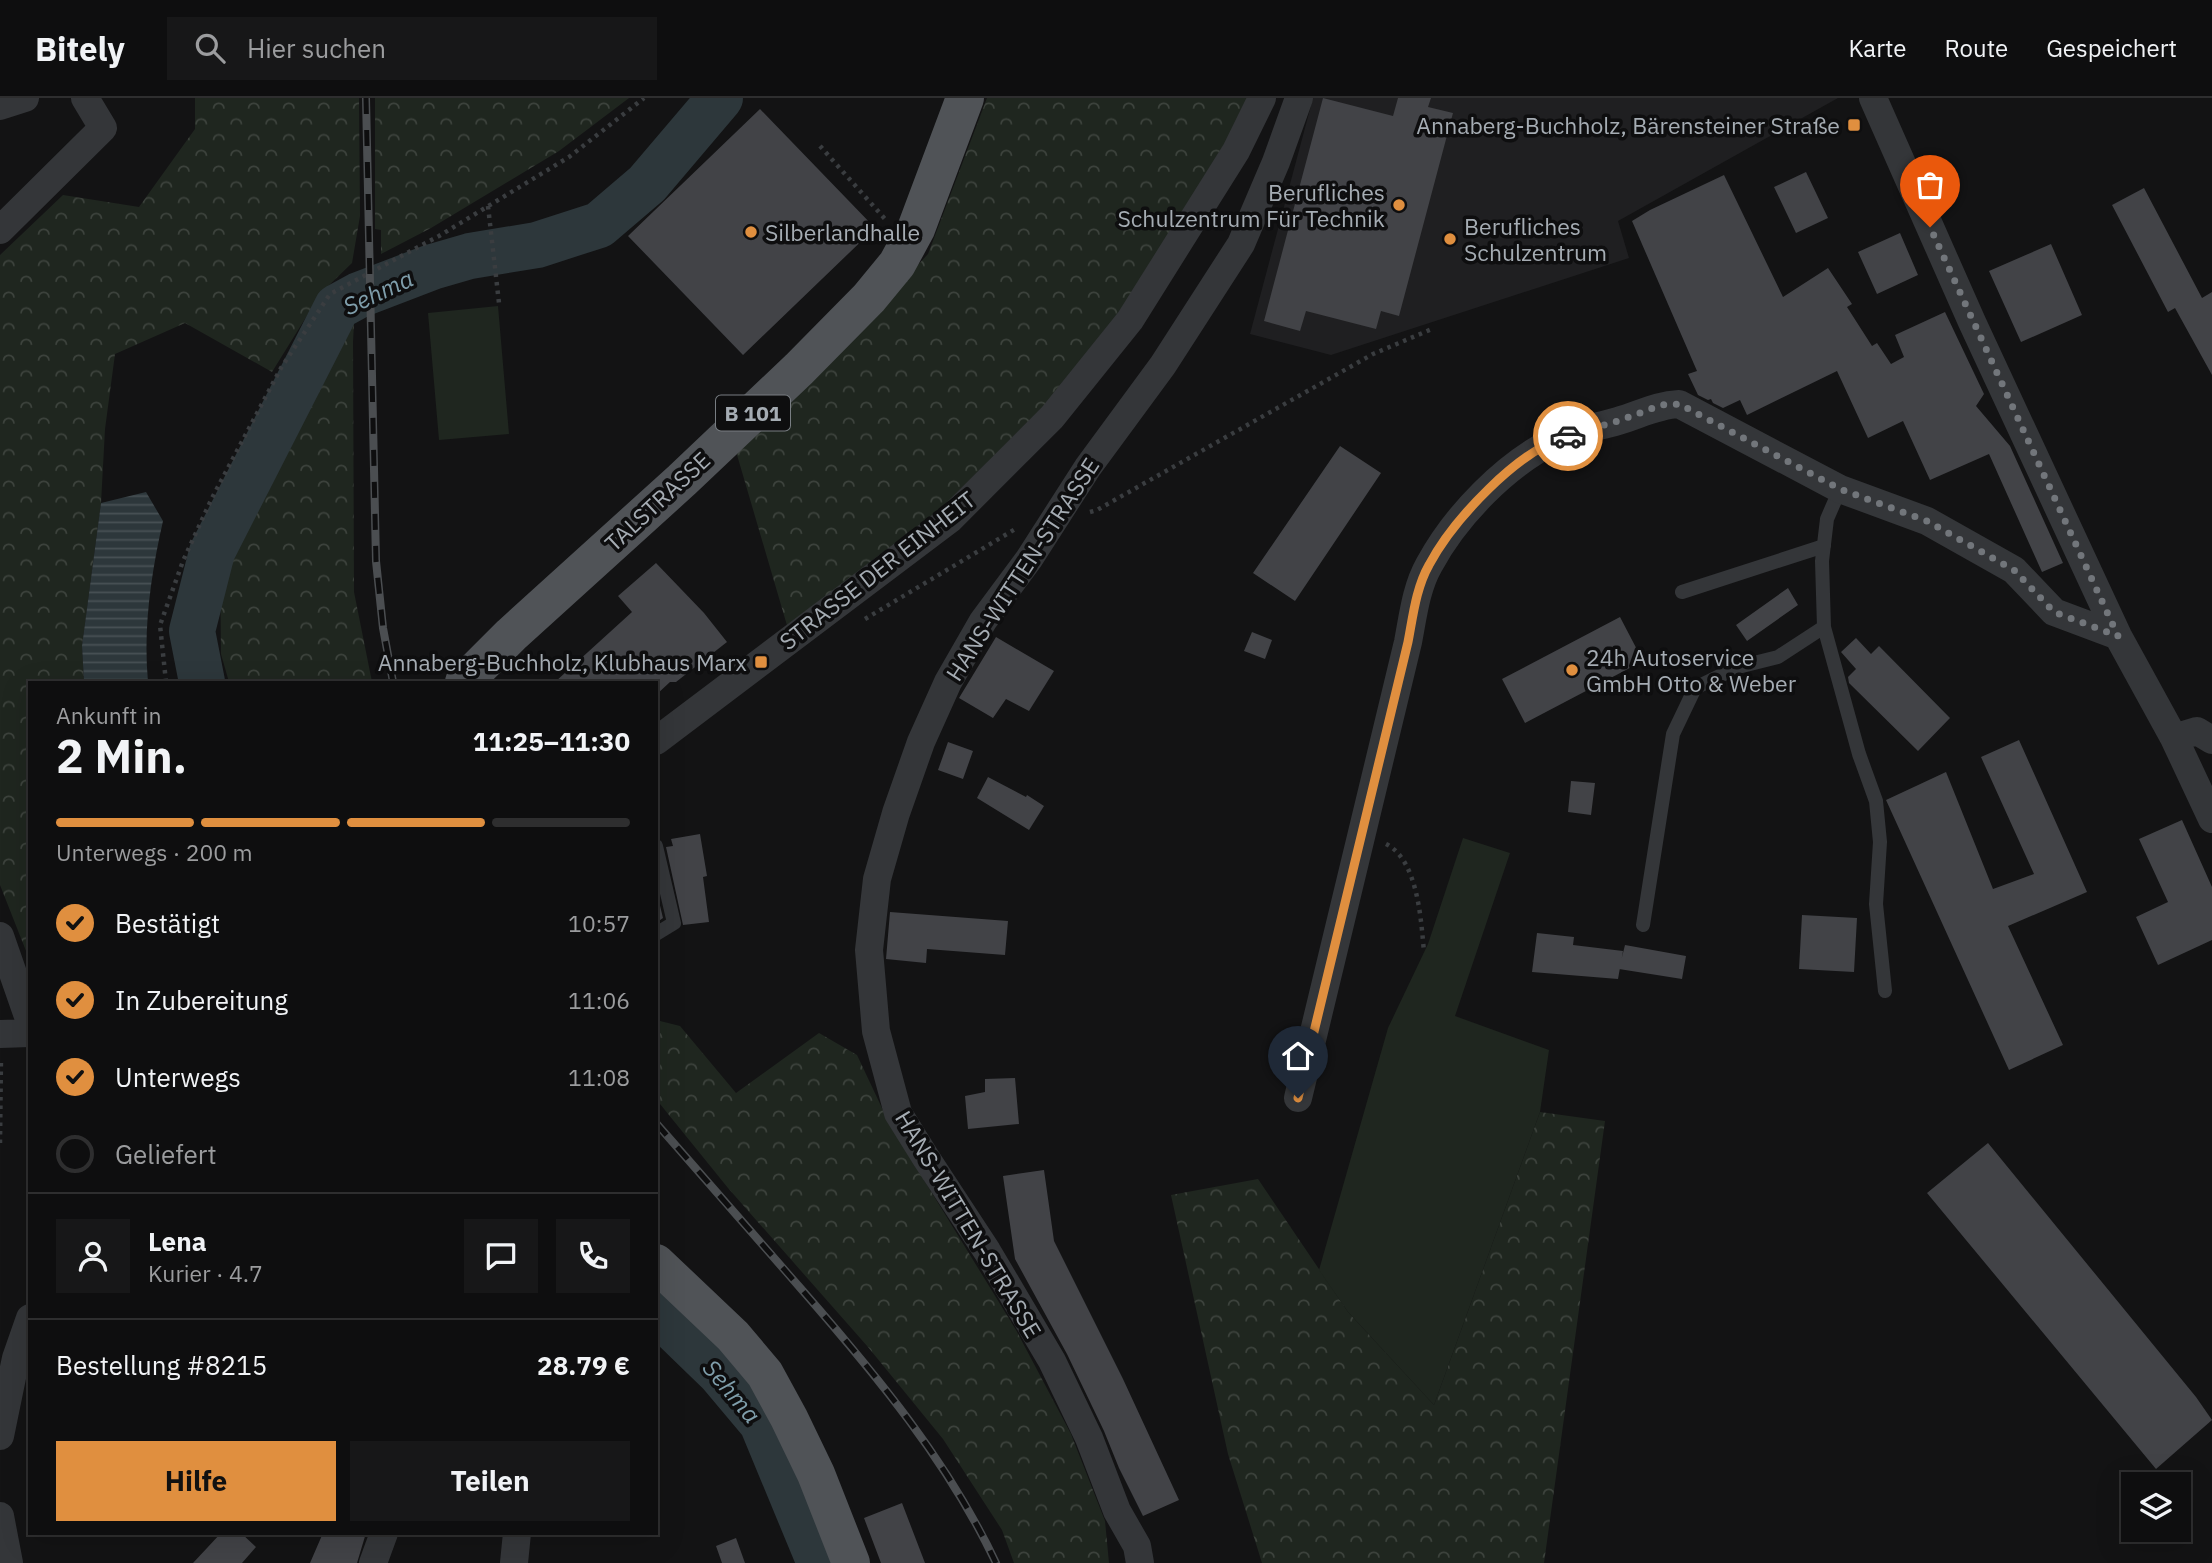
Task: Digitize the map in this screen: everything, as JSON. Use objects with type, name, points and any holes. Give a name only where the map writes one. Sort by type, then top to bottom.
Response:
[{"type":"main road","name":"TALSTRASSE","points":[[466,679],[799,369],[869,298],[897,264],[916,229],[965,98]]},
{"type":"main road","points":[[658,1265],[733,1336],[765,1374],[816,1474],[850,1563]]},
{"type":"street","points":[[0,106],[25,98]]},
{"type":"street","points":[[0,230],[103,128],[85,98]]},
{"type":"street","name":"STRASSE DER EINHEIT","points":[[658,739],[950,519],[1052,417],[1130,320],[1236,151],[1262,98]]},
{"type":"street","name":"HANS-WITTEN-STRASSE","points":[[1140,1563],[1137,1546],[1117,1511],[1089,1438],[1052,1362],[987,1251],[898,1113],[876,1031],[869,950],[877,879],[896,813],[921,742],[942,694],[983,621],[1056,518],[1088,467],[1163,365],[1241,244],[1276,162],[1299,98]]},
{"type":"street","points":[[1874,98],[1972,322],[2118,636],[2174,738],[2212,819]]},
{"type":"street","points":[[1298,1098],[1408,642],[1415,603],[1429,565],[1458,522],[1507,470],[1558,438],[1661,405],[1679,404],[1840,489],[1927,521],[2014,570],[2054,612],[2118,636]]},
{"type":"street","points":[[2174,738],[2197,731],[2212,740]]},
{"type":"street","points":[[0,936],[28,1016]]},
{"type":"street","points":[[1,1034],[28,1033]]},
{"type":"street","points":[[0,1436],[16,1358],[28,1324]]},
{"type":"street","points":[[1117,1511],[1122,1563]]},
{"type":"street","points":[[0,1516],[9,1563]]},
{"type":"street","points":[[373,1563],[383,1535]]},
{"type":"street","points":[[514,1563],[517,1535]]},
{"type":"lane","points":[[1840,489],[1827,519],[1822,561],[1824,626],[1859,754],[1877,801],[1880,842],[1877,904],[1885,991]]},
{"type":"lane","points":[[1682,592],[1824,546]]},
{"type":"lane","points":[[1643,925],[1673,734],[1695,688],[1738,667],[1777,657],[1824,626]]},
{"type":"lane","points":[[658,855],[674,923],[658,933]]},
{"type":"path","points":[[166,681],[160,625],[183,561],[212,498],[281,368],[330,294],[439,236],[569,157],[644,98]]},
{"type":"path","points":[[820,146],[885,218]]},
{"type":"path","points":[[488,206],[499,303]]},
{"type":"path","points":[[1097,510],[1373,354],[1432,329]]},
{"type":"path","points":[[858,623],[1030,521],[1056,518]]},
{"type":"path","points":[[1361,839],[1387,845],[1398,851],[1410,874],[1420,913],[1424,953]]},
{"type":"path","points":[[0,1143],[1,1034]]},
{"type":"shaded area","name":"Berufliches Schulzentrum","points":[[1313,98],[1838,98],[1618,221],[1629,258],[1331,355],[1250,334]]},
{"type":"shaded area","points":[[146,492],[163,521],[149,601],[148,681],[84,681],[82,646],[101,503]]},
{"type":"green space","points":[[195,98],[359,98],[360,216],[352,263],[321,293],[272,372],[185,323],[115,354],[105,429],[101,503],[82,646],[84,681],[28,681],[28,956],[0,885],[0,255],[63,195],[139,207],[195,129]]},
{"type":"green space","points":[[375,98],[629,98],[559,151],[431,228],[381,254],[381,230],[375,229]]},
{"type":"green space","points":[[987,98],[1262,98],[1052,417],[791,639],[735,448],[806,385],[928,254]]},
{"type":"green space","points":[[355,304],[354,592],[372,681],[229,681],[221,654],[220,556],[307,392],[342,311]]},
{"type":"green space","points":[[498,306],[509,434],[439,440],[428,313]]},
{"type":"green space","points":[[1463,838],[1510,853],[1455,1016],[1549,1050],[1540,1112],[1434,1405],[1348,1312],[1319,1270],[1388,1028],[1428,944]]},
{"type":"green space","points":[[658,1020],[680,1026],[736,1093],[819,1033],[857,1055],[889,1123],[1016,1330],[1071,1434],[1105,1521],[1109,1563],[1014,1563],[1002,1530],[943,1439],[868,1347],[728,1188],[658,1101]]},
{"type":"green space","points":[[1540,1112],[1605,1121],[1544,1563],[1262,1563],[1228,1454],[1171,1195],[1258,1179],[1348,1312],[1434,1405]]},
{"type":"building","name":"Berufliches Schulzentrum Für Technik","points":[[1323,98],[1393,116],[1398,98],[1431,98],[1428,107],[1453,113],[1399,316],[1381,311],[1376,329],[1306,311],[1300,331],[1264,321]]},
{"type":"building","name":"Silberlandhalle","points":[[760,109],[875,228],[743,355],[628,236]]},
{"type":"building","points":[[1806,172],[1828,218],[1796,233],[1774,187]]},
{"type":"building","points":[[1724,175],[1783,297],[1828,268],[1852,304],[1847,307],[1872,346],[1877,343],[1891,364],[1904,357],[1895,335],[1945,312],[1984,394],[1976,406],[2010,446],[2063,563],[2042,572],[1989,454],[1930,480],[1903,421],[1868,438],[1837,371],[1747,415],[1740,400],[1723,408],[1711,399],[1698,395],[1688,374],[1697,371],[1632,221]]},
{"type":"building","points":[[2144,188],[2202,298],[2212,292],[2212,375],[2175,308],[2168,312],[2112,205]]},
{"type":"building","points":[[1900,233],[1918,275],[1877,294],[1858,252]]},
{"type":"building","points":[[2051,244],[2082,315],[2021,342],[1989,271]]},
{"type":"building","points":[[1340,446],[1381,473],[1295,601],[1253,573]]},
{"type":"building","points":[[656,563],[704,613],[727,642],[658,693],[658,681],[556,681],[632,612],[618,596]]},
{"type":"building","points":[[1788,588],[1798,605],[1747,641],[1736,625]]},
{"type":"building","name":"24h Autoservice GmbH Otto & Weber","points":[[1620,617],[1643,661],[1525,723],[1502,679]]},
{"type":"building","points":[[1252,632],[1272,640],[1265,659],[1244,651]]},
{"type":"building","points":[[996,637],[1054,671],[1029,711],[1006,699],[993,718],[959,698]]},
{"type":"building","points":[[1856,638],[1871,654],[1879,646],[1950,718],[1918,751],[1849,683],[1848,677],[1856,669],[1841,652]]},
{"type":"building","points":[[2019,740],[2087,892],[2008,926],[2063,1045],[2009,1070],[1886,800],[1946,772],[1993,889],[2034,874],[1981,757]]},
{"type":"building","points":[[948,742],[973,751],[963,779],[938,770]]},
{"type":"building","points":[[988,777],[1044,806],[1029,830],[977,798]]},
{"type":"building","points":[[1571,781],[1595,783],[1591,815],[1568,812]]},
{"type":"building","points":[[2182,820],[2212,887],[2212,940],[2158,965],[2136,917],[2168,902],[2139,839]]},
{"type":"building","points":[[700,834],[707,876],[703,877],[709,922],[683,925],[666,847],[673,846],[671,839]]},
{"type":"building","points":[[658,897],[663,918],[658,922]]},
{"type":"building","points":[[890,912],[1008,921],[1005,955],[927,949],[926,963],[886,959]]},
{"type":"building","points":[[1802,915],[1857,918],[1854,972],[1799,969]]},
{"type":"building","points":[[1537,933],[1574,937],[1573,945],[1623,951],[1618,979],[1532,972]]},
{"type":"building","points":[[1625,945],[1686,956],[1682,979],[1619,969]]},
{"type":"building","points":[[1015,1078],[1019,1124],[968,1129],[965,1096],[985,1092],[985,1079]]},
{"type":"building","points":[[1988,1143],[2212,1420],[2156,1469],[1927,1193]]},
{"type":"building","points":[[1044,1170],[1054,1241],[1123,1379],[1179,1500],[1143,1516],[1067,1354],[1015,1259],[1003,1176]]},
{"type":"building","points":[[902,1503],[925,1563],[881,1563],[864,1518]]},
{"type":"building","points":[[219,1535],[243,1535],[256,1547],[242,1563],[193,1563]]},
{"type":"building","points":[[322,1535],[365,1535],[357,1563],[310,1563]]},
{"type":"building","points":[[736,1538],[745,1563],[722,1563],[716,1546]]},
{"type":"waterway","name":"Sehma","points":[[202,681],[192,631],[212,552],[337,307],[359,295],[432,267],[470,256],[537,245],[599,225],[647,184],[720,98]]},
{"type":"waterway","name":"Sehma","points":[[658,1313],[720,1373],[762,1423],[820,1563]]},
{"type":"railway","points":[[366,98],[376,561],[383,628],[393,681]]},
{"type":"railway","points":[[658,1125],[830,1323],[909,1420],[956,1489],[996,1563]]},
{"type":"way so far","points":[[1568,436],[1661,405],[1679,404],[1840,489],[1927,521],[2014,570],[2054,612],[2118,636],[1930,227]]},
{"type":"place","name":"Annaberg-Buchholz, Bärensteiner Straße","points":[[1854,125]]},
{"type":"place","name":"Berufliches Schulzentrum Für Technik","points":[[1399,205]]},
{"type":"place","name":"Silberlandhalle","points":[[751,232]]},
{"type":"place","name":"Berufliches Schulzentrum","points":[[1450,239]]},
{"type":"place","name":"Annaberg-Buchholz, Klubhaus Marx","points":[[761,662]]},
{"type":"place","name":"24h Autoservice GmbH Otto & Weber","points":[[1572,670]]},
{"type":"route","points":[[1298,1098],[1408,642],[1415,603],[1429,565],[1458,522],[1507,470],[1558,438],[1568,436]]}]
